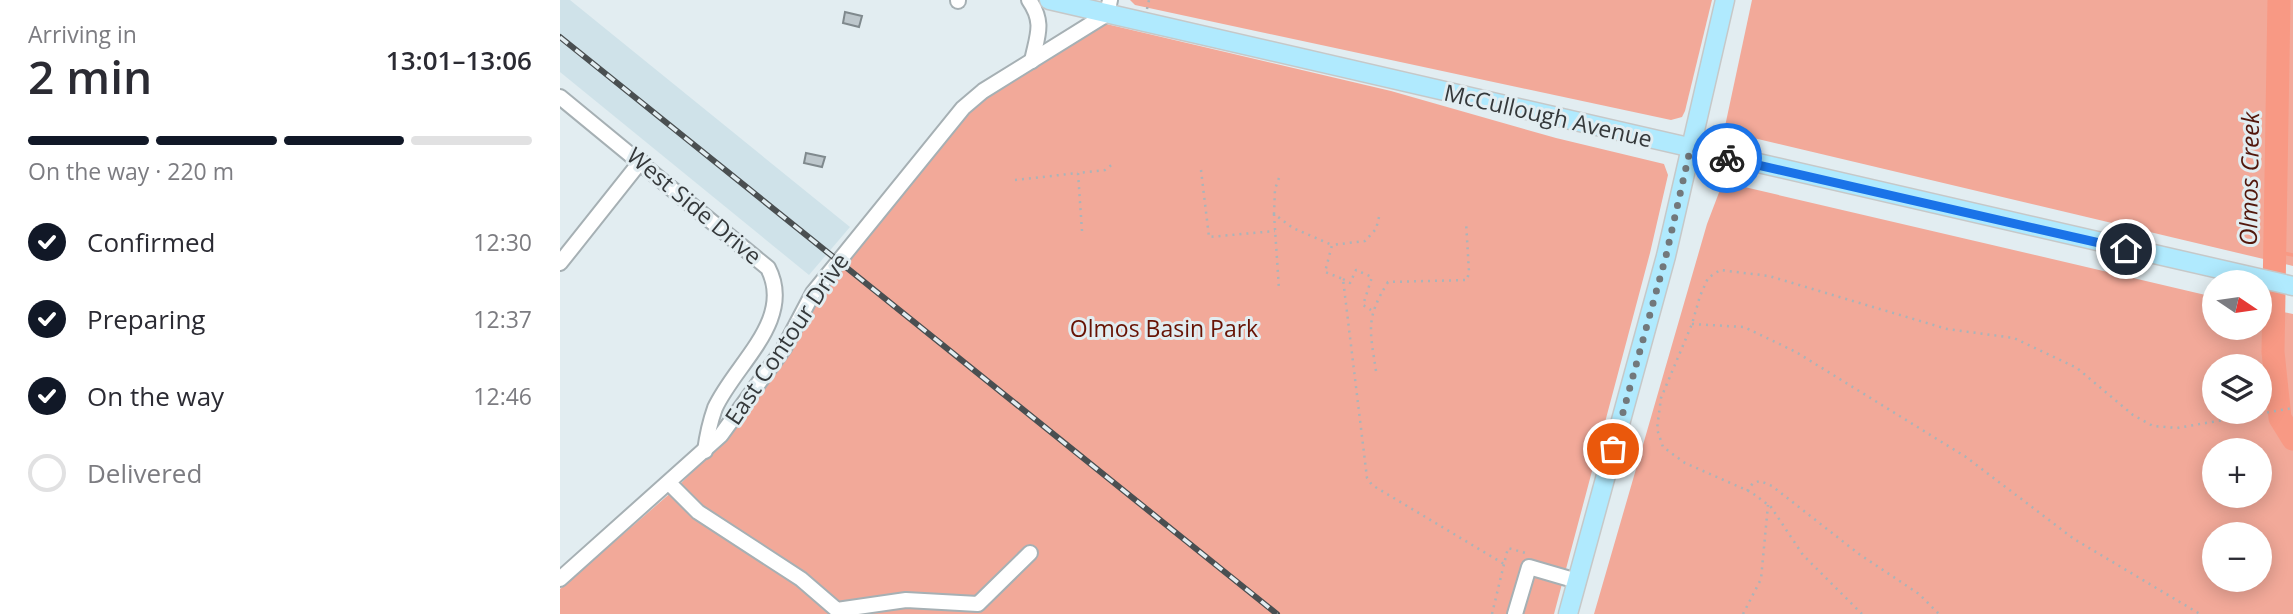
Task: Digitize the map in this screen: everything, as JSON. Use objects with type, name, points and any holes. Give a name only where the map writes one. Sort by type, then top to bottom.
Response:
[{"type":"main road","name":"McCullough Avenue","points":[[1049,0],[1108,7],[1690,150],[2293,286]]},
{"type":"main road","points":[[1568,614],[1666,256],[1725,0]]},
{"type":"street","points":[[1029,0],[1041,25],[1032,61]]},
{"type":"street","name":"East Contour Drive","points":[[560,579],[670,484],[721,435],[784,348],[813,293],[955,119],[983,92],[1108,7]]},
{"type":"street","name":"West Side Drive","points":[[560,97],[768,268],[775,282],[776,302],[770,322],[716,407],[705,451]]},
{"type":"street","points":[[560,263],[641,161]]},
{"type":"street","points":[[670,484],[698,512],[801,579],[836,612],[906,600],[978,604],[1030,553]]},
{"type":"street","points":[[1515,614],[1528,567],[1577,581]]},
{"type":"street","points":[[945,614],[966,602]]},
{"type":"path","points":[[1147,9],[1149,0]]},
{"type":"path","points":[[1015,180],[1105,170],[1114,163]]},
{"type":"path","points":[[1202,170],[1209,237],[1275,231]]},
{"type":"path","points":[[1078,173],[1082,231]]},
{"type":"path","points":[[1279,178],[1275,189],[1274,214],[1279,289]]},
{"type":"path","points":[[1274,214],[1293,228],[1332,245],[1365,241],[1376,229],[1379,217]]},
{"type":"path","points":[[1332,245],[1325,272],[1350,283],[1356,270],[1372,277],[1363,305],[1370,312],[1388,282],[1467,280],[1469,272],[1466,222]]},
{"type":"path","points":[[1862,614],[1803,555],[1768,505],[1747,491],[1685,463],[1663,447],[1657,429],[1665,387],[1708,278],[1720,270],[1745,271],[1809,286],[1947,329],[2014,338],[2077,368],[2133,415],[2153,425],[2177,428],[2293,408]]},
{"type":"path","points":[[1343,279],[1367,478],[1373,485],[1504,564]]},
{"type":"path","points":[[1373,307],[1370,329],[1376,371]]},
{"type":"path","points":[[1692,324],[1744,327],[1796,352],[1966,457],[2074,539],[2200,614]]},
{"type":"path","points":[[1747,491],[1753,483],[1760,481],[1772,486],[1859,554],[1919,594],[1939,614]]},
{"type":"path","points":[[1743,614],[1761,579],[1768,505]]},
{"type":"path","points":[[1492,614],[1508,548],[1530,554]]},
{"type":"shaded area","points":[[560,0],[570,0],[850,227],[809,275],[560,72]]},
{"type":"green space","points":[[1130,0],[1712,0],[1685,111],[1682,117],[1671,120],[1135,5]]},
{"type":"green space","points":[[1752,0],[2293,0],[2293,266],[1724,131]]},
{"type":"green space","name":"Olmos Basin Park","points":[[1102,23],[1391,91],[1556,138],[1664,164],[1668,175],[1650,253],[1554,614],[560,614],[560,589],[674,490],[726,439],[816,298],[976,105]]},
{"type":"green space","points":[[1723,182],[2202,294],[2202,340],[2272,340],[2272,310],[2293,314],[2293,614],[1594,614],[1707,224]]},
{"type":"building","points":[[845,12],[862,16],[859,27],[843,23]]},
{"type":"building","points":[[806,153],[825,157],[822,167],[804,163]]},
{"type":"waterway","name":"Olmos Creek","points":[[2279,0],[2273,352],[2280,418],[2293,439]]},
{"type":"waterway","points":[[2273,251],[2293,255]]},
{"type":"railway","points":[[560,37],[1277,614]]},
{"type":"way so far","points":[[1613,449],[1666,256],[1690,150],[1727,158]]},
{"type":"route","points":[[1727,158],[2126,249]]}]
